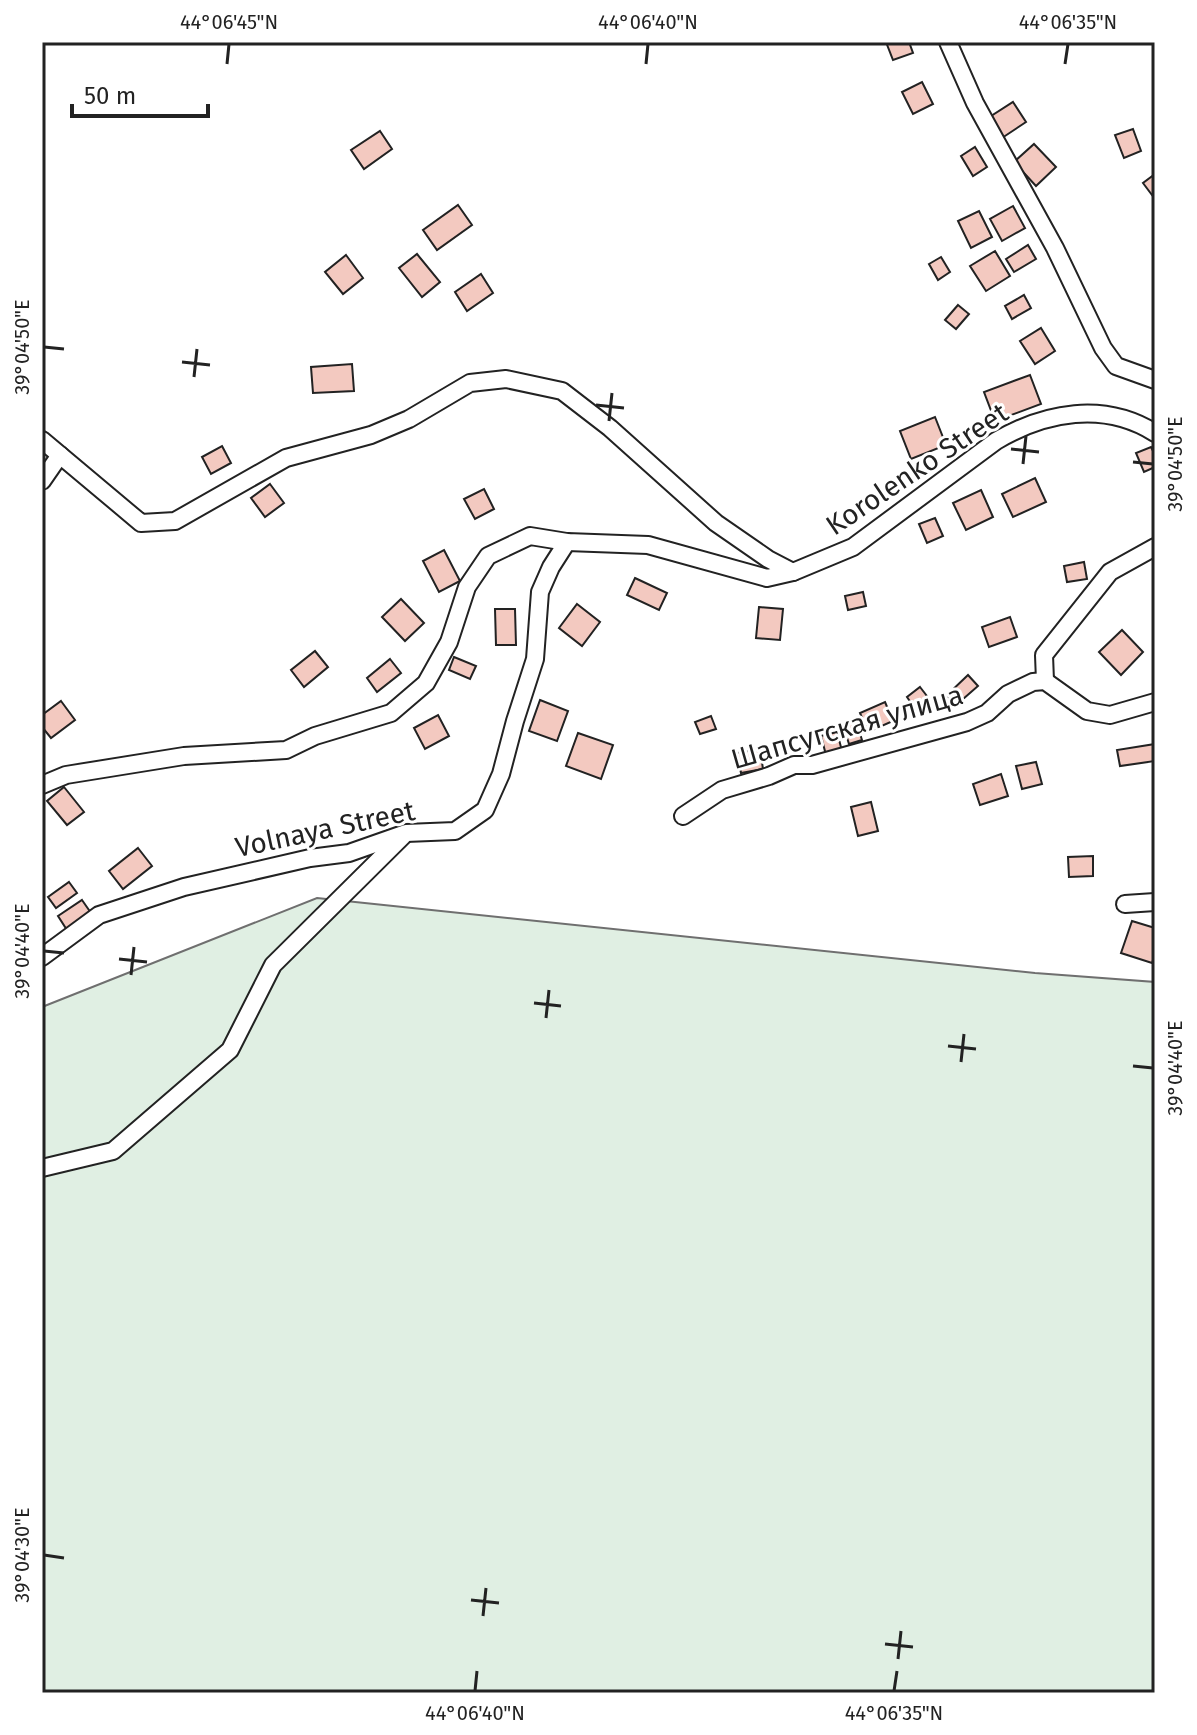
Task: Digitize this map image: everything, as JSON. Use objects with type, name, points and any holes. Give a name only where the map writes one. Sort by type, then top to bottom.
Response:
[{"type":"street","points":[[948,42],[975,103],[1055,248],[1103,348],[1116,366],[1155,380]]},
{"type":"street","points":[[42,440],[141,523],[175,521],[286,458],[371,435],[409,419],[470,383],[506,379],[562,391],[610,428],[716,523],[768,559],[793,572]]},
{"type":"street","name":"Korolenko Street","points":[[567,542],[648,545],[767,578],[793,572],[853,547],[1019,427],[1066,414],[1100,413],[1141,424],[1155,433]]},
{"type":"street","points":[[42,481],[60,455]]},
{"type":"street","points":[[42,785],[66,775],[184,756],[286,750],[315,736],[391,713],[426,683],[449,642],[467,587],[488,556],[530,536],[567,542]]},
{"type":"street","name":"Volnaya Street","points":[[42,957],[99,915],[184,887],[310,858],[349,853],[406,833],[455,831],[485,810],[501,774],[535,659],[540,592],[567,542]]},
{"type":"street","points":[[1155,547],[1110,572],[1044,655],[1045,681],[1087,711],[1110,715],[1155,702]]},
{"type":"street","name":"Шапсугская улица","points":[[683,816],[722,790],[794,765],[812,765],[967,722],[987,713],[1008,694],[1033,682],[1045,681]]},
{"type":"street","points":[[42,1168],[113,1151],[230,1050],[273,965],[406,833]]},
{"type":"street","points":[[1125,904],[1155,902]]},
{"type":"green space","points":[[317,898],[1035,973],[1155,982],[1155,1693],[42,1693],[42,1007]]},
{"type":"building","points":[[886,42],[909,42],[913,53],[893,60]]},
{"type":"building","points":[[922,82],[933,104],[913,114],[902,92]]},
{"type":"building","points":[[1013,102],[1026,122],[1002,138],[988,118]]},
{"type":"building","points":[[1133,129],[1141,151],[1124,158],[1115,135]]},
{"type":"building","points":[[380,131],[392,149],[364,169],[351,150]]},
{"type":"building","points":[[1034,144],[1056,167],[1036,186],[1014,162]]},
{"type":"building","points":[[975,147],[987,167],[973,176],[961,156]]},
{"type":"building","points":[[1155,174],[1155,199],[1143,183]]},
{"type":"building","points":[[458,205],[472,225],[437,250],[423,230]]},
{"type":"building","points":[[1013,206],[1025,228],[1002,241],[990,219]]},
{"type":"building","points":[[979,211],[992,237],[971,248],[958,221]]},
{"type":"building","points":[[1028,245],[1036,259],[1014,272],[1006,259]]},
{"type":"building","points":[[995,251],[1010,276],[986,291],[970,266]]},
{"type":"building","points":[[417,254],[440,282],[422,297],[399,268]]},
{"type":"building","points":[[346,255],[363,278],[343,294],[325,272]]},
{"type":"building","points":[[941,257],[950,272],[938,280],[929,264]]},
{"type":"building","points":[[481,274],[493,293],[467,311],[455,292]]},
{"type":"building","points":[[1024,295],[1031,308],[1012,319],[1005,306]]},
{"type":"building","points":[[958,305],[969,314],[956,329],[945,320]]},
{"type":"building","points":[[1041,328],[1055,351],[1035,364],[1020,341]]},
{"type":"building","points":[[352,364],[354,391],[313,393],[311,367]]},
{"type":"building","points":[[1030,375],[1041,404],[995,421],[984,392]]},
{"type":"building","points":[[935,417],[946,445],[911,459],[900,431]]},
{"type":"building","points":[[222,446],[231,463],[211,474],[202,457]]},
{"type":"building","points":[[1151,447],[1155,467],[1144,472],[1136,453]]},
{"type":"building","points":[[1035,478],[1046,502],[1013,517],[1002,494]]},
{"type":"building","points":[[270,484],[284,503],[265,517],[251,498]]},
{"type":"building","points":[[484,489],[494,509],[475,519],[464,499]]},
{"type":"building","points":[[981,490],[993,517],[966,530],[953,503]]},
{"type":"building","points":[[935,518],[943,536],[927,543],[919,524]]},
{"type":"building","points":[[444,550],[460,581],[439,592],[423,561]]},
{"type":"building","points":[[1084,562],[1087,579],[1067,582],[1064,566]]},
{"type":"building","points":[[635,578],[667,593],[659,610],[627,595]]},
{"type":"building","points":[[863,592],[866,606],[848,610],[845,596]]},
{"type":"building","points":[[401,599],[424,623],[405,641],[382,617]]},
{"type":"building","points":[[577,604],[600,622],[582,646],[559,628]]},
{"type":"building","points":[[759,607],[783,609],[780,640],[756,638]]},
{"type":"building","points":[[495,609],[515,609],[516,645],[496,645]]},
{"type":"building","points":[[1010,617],[1017,637],[989,647],[982,627]]},
{"type":"building","points":[[1122,630],[1143,652],[1121,675],[1099,652]]},
{"type":"building","points":[[315,651],[328,667],[304,687],[291,670]]},
{"type":"building","points":[[454,657],[476,666],[470,679],[449,670]]},
{"type":"building","points":[[390,659],[401,673],[377,692],[367,678]]},
{"type":"building","points":[[968,675],[978,686],[955,706],[946,696]]},
{"type":"building","points":[[920,687],[930,700],[916,710],[907,697]]},
{"type":"building","points":[[540,700],[568,711],[557,741],[529,731]]},
{"type":"building","points":[[61,701],[75,720],[51,738],[42,727],[42,715]]},
{"type":"building","points":[[885,702],[893,721],[868,732],[860,713]]},
{"type":"building","points":[[438,715],[449,736],[425,749],[414,728]]},
{"type":"building","points":[[711,716],[716,729],[700,734],[695,722]]},
{"type":"building","points":[[856,721],[862,740],[849,744],[843,725]]},
{"type":"building","points":[[837,732],[842,751],[826,755],[821,736]]},
{"type":"building","points":[[578,733],[613,745],[601,779],[566,766]]},
{"type":"building","points":[[1155,744],[1155,761],[1120,766],[1117,750]]},
{"type":"building","points":[[760,749],[763,769],[741,773],[737,753]]},
{"type":"building","points":[[1036,762],[1042,784],[1022,789],[1016,766]]},
{"type":"building","points":[[1001,774],[1008,796],[980,805],[973,784]]},
{"type":"building","points":[[64,787],[84,812],[67,825],[47,801]]},
{"type":"building","points":[[871,802],[878,831],[858,836],[851,807]]},
{"type":"building","points":[[138,848],[152,866],[123,889],[109,871]]},
{"type":"building","points":[[1093,856],[1093,876],[1069,877],[1068,857]]},
{"type":"building","points":[[69,882],[77,893],[56,908],[48,897]]},
{"type":"building","points":[[82,900],[91,913],[67,930],[58,916]]},
{"type":"building","points":[[1132,921],[1155,928],[1152,963],[1121,953]]}]
